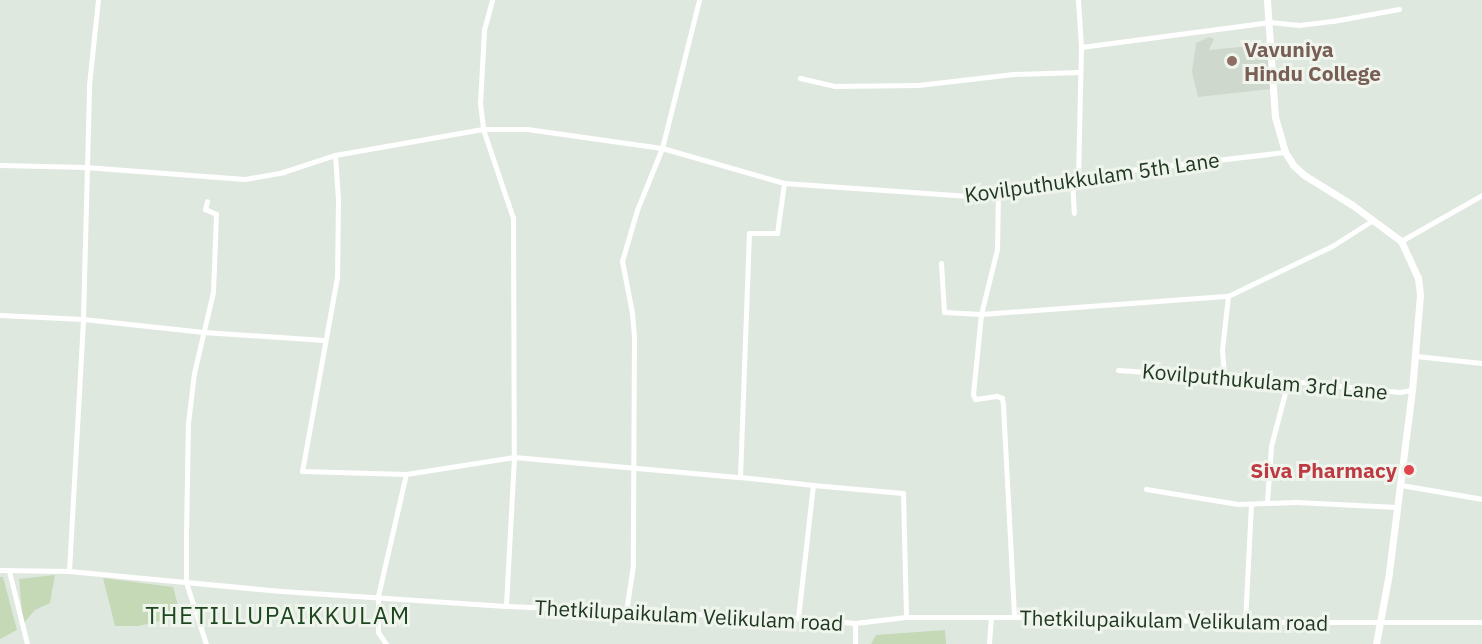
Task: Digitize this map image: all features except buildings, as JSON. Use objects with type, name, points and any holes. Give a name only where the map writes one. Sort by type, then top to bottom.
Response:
[{"type":"street","points":[[69,572],[83,319],[85,167],[90,115],[89,85],[98,0]]},
{"type":"street","points":[[492,0],[484,30],[481,65],[483,129],[513,218],[514,457],[506,606]]},
{"type":"street","points":[[626,612],[633,565],[634,338],[632,313],[622,261],[637,210],[662,148],[699,0]]},
{"type":"street","points":[[1074,213],[1081,47],[1078,0]]},
{"type":"street","points":[[1267,0],[1275,117],[1285,152],[1293,165],[1304,175],[1401,241],[1408,251],[1418,278],[1420,295],[1416,356],[1398,507],[1376,644]]},
{"type":"street","points":[[1081,47],[1270,22],[1299,25],[1333,21],[1399,9]]},
{"type":"street","points":[[800,78],[834,86],[918,85],[1013,74],[1080,72]]},
{"type":"street","name":"Kovilputhukkulam 5th Lane","points":[[0,165],[85,167],[245,178],[283,172],[335,155],[483,129],[527,129],[662,148],[784,183],[969,196],[998,188],[1075,177],[1285,152]]},
{"type":"street","points":[[335,155],[338,199],[337,277],[302,471],[406,474],[514,457],[632,466],[903,493],[906,617]]},
{"type":"street","points":[[740,477],[749,233],[777,233],[784,183]]},
{"type":"street","points":[[998,188],[998,249],[981,314],[973,393],[975,399],[997,396],[1002,398],[1014,617]]},
{"type":"street","points":[[1401,241],[1482,195]]},
{"type":"street","points":[[206,644],[186,582],[188,423],[194,374],[213,292],[216,214],[206,210],[207,201]]},
{"type":"street","points":[[941,263],[944,312],[981,314],[1228,296],[1332,246],[1373,220]]},
{"type":"street","points":[[1224,374],[1222,350],[1228,296]]},
{"type":"street","points":[[0,315],[83,319],[203,333],[324,340]]},
{"type":"street","points":[[1416,356],[1482,363]]},
{"type":"street","name":"Kovilputhukulam 3rd Lane","points":[[1118,370],[1190,375],[1224,374],[1399,392],[1412,390]]},
{"type":"street","points":[[1267,502],[1271,446],[1288,381]]},
{"type":"street","points":[[386,644],[378,632],[378,596],[406,474]]},
{"type":"street","points":[[798,618],[813,485]]},
{"type":"street","points":[[1401,485],[1482,499]]},
{"type":"street","points":[[1146,489],[1251,504],[1267,502],[1398,507]]},
{"type":"street","points":[[1245,622],[1251,504]]},
{"type":"street","name":"Thetkilupaikulam Velikulam road","points":[[0,570],[69,572],[281,591],[506,606],[798,618],[855,623],[906,617],[1245,622],[1482,622]]},
{"type":"street","points":[[9,571],[27,644]]},
{"type":"street","points":[[989,644],[991,618]]},
{"type":"street","points":[[855,623],[855,644]]},
{"type":"shaded area","name":"Vavuniya Hindu College","points":[[1209,37],[1214,39],[1209,50],[1271,44],[1271,89],[1198,97],[1192,72],[1196,43]]},
{"type":"green space","points":[[55,575],[50,603],[35,610],[23,624],[19,579]]},
{"type":"green space","points":[[0,577],[3,577],[17,630],[0,639]]},
{"type":"green space","points":[[103,578],[173,587],[181,616],[139,626],[115,626]]},
{"type":"green space","points":[[945,630],[946,644],[871,644],[876,635]]},
{"type":"place","name":"Vavuniya Hindu College","points":[[1232,61]]},
{"type":"place","name":"Siva Pharmacy","points":[[1409,470]]},
{"type":"district","name":"THETILLUPAIKKULAM","points":[[278,616]]}]
